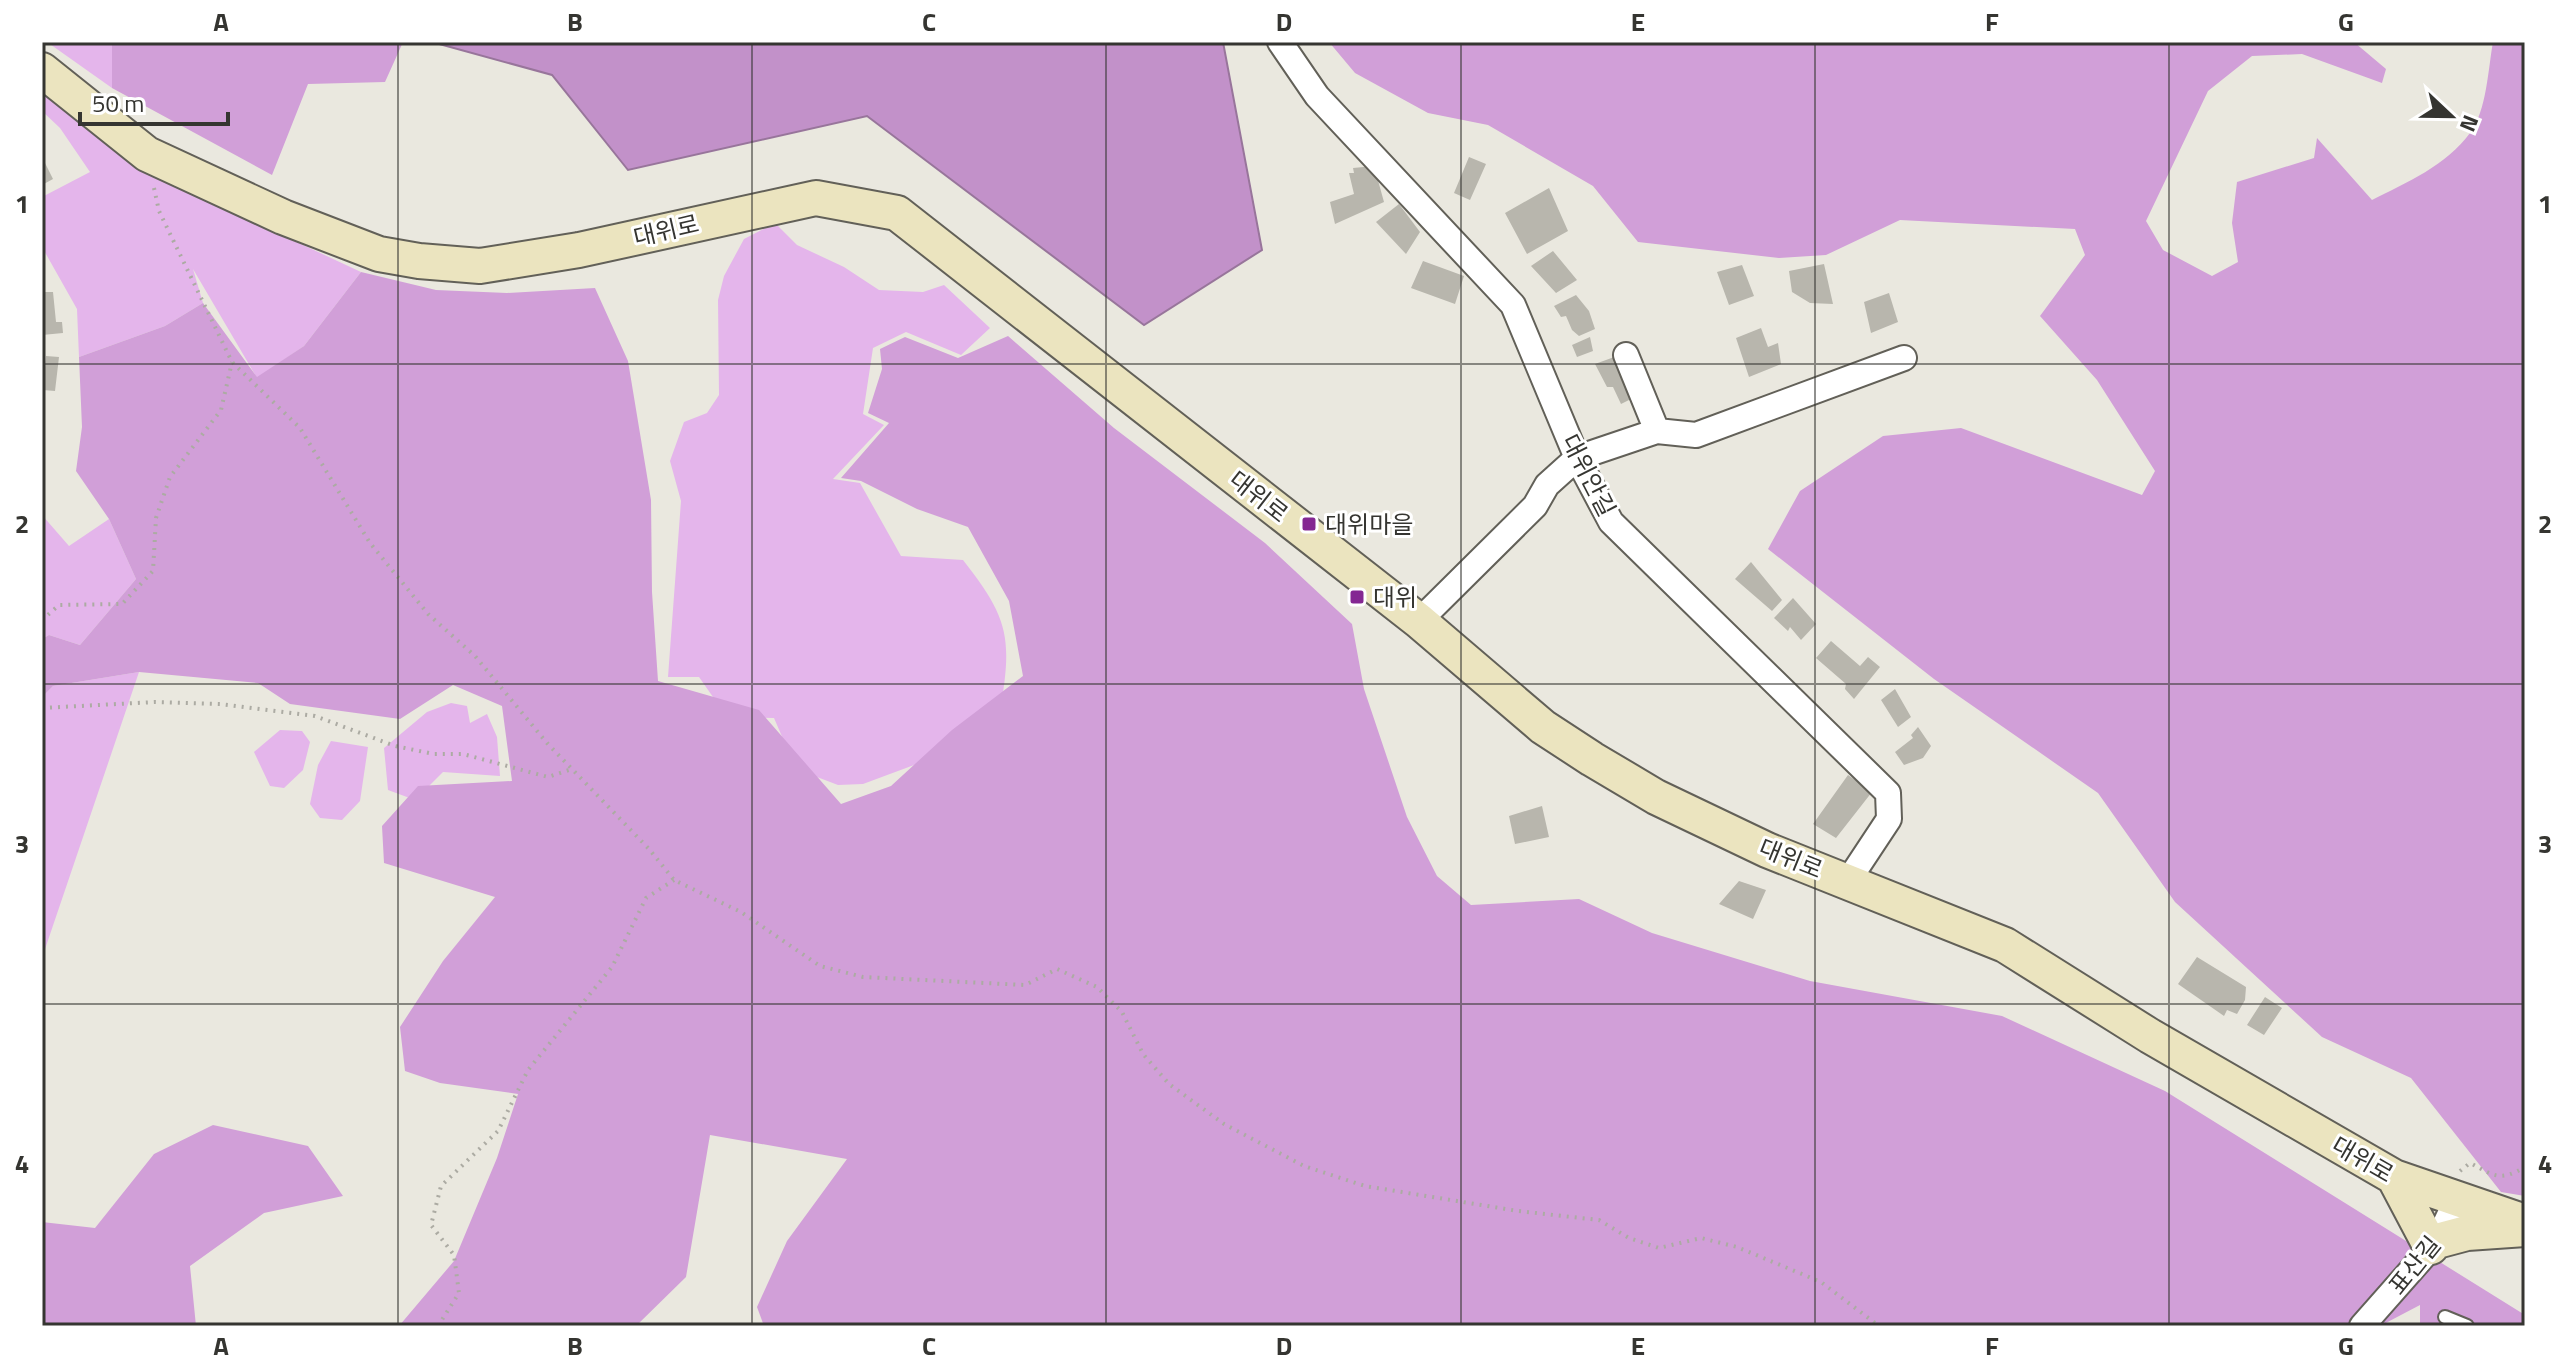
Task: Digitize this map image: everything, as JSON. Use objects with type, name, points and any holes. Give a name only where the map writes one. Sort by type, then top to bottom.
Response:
[{"type":"main road","name":"대위로","points":[[42,70],[147,154],[283,217],[379,254],[480,266],[579,250],[816,198],[897,213],[1419,621],[1543,727],[1605,767],[1656,797],[1767,850],[2005,945],[2150,1036],[2394,1177],[2525,1222]]},
{"type":"main road","points":[[2394,1177],[2434,1244],[2467,1233],[2525,1229]]},
{"type":"street","name":"대위안길","points":[[1280,42],[1317,96],[1513,305],[1577,458],[1611,522],[1888,793],[1889,819],[1848,881]]},
{"type":"street","points":[[1626,355],[1657,431]]},
{"type":"street","points":[[1419,621],[1535,506],[1547,485],[1577,458],[1657,431],[1696,435],[1904,358]]},
{"type":"street","name":"표산길","points":[[2362,1326],[2434,1244],[2457,1199]]},
{"type":"lane","points":[[2445,1317],[2467,1326]]},
{"type":"path","points":[[147,154],[159,211],[232,362],[300,428],[370,543],[428,614],[475,656],[572,769],[649,849],[674,880],[741,912],[820,966],[863,977],[1025,985],[1057,969],[1097,987],[1122,1012],[1143,1054],[1169,1084],[1224,1124],[1304,1166],[1365,1186],[1518,1211],[1599,1220],[1629,1238],[1659,1248],[1701,1238],[1737,1247],[1821,1282],[1879,1326]]},
{"type":"path","points":[[42,620],[59,605],[122,604],[153,571],[156,518],[170,477],[221,410],[232,362]]},
{"type":"path","points":[[42,708],[155,702],[220,704],[315,716],[395,746],[434,754],[463,754],[548,777],[572,769]]},
{"type":"path","points":[[438,1326],[459,1293],[454,1255],[431,1225],[441,1186],[498,1131],[528,1070],[612,967],[646,898],[674,880]]},
{"type":"shaded area","points":[[47,42],[112,42],[112,88]]},
{"type":"shaded area","points":[[112,42],[403,42],[385,82],[308,84],[272,175],[112,88]]},
{"type":"shaded area","points":[[432,42],[1223,42],[1262,250],[1144,325],[867,116],[628,170],[552,75]]},
{"type":"shaded area","points":[[1329,42],[2354,42],[2386,69],[2382,83],[2302,54],[2252,56],[2208,91],[2146,221],[2163,250],[2212,276],[2238,262],[2232,223],[2237,182],[2314,158],[2317,138],[2372,200],[2425,172],[2461,144],[2480,113],[2493,42],[2525,42],[2525,1196],[2501,1192],[2411,1078],[2322,1037],[2175,902],[2098,793],[1934,679],[1768,549],[1800,491],[1883,436],[1961,428],[2142,495],[2155,471],[2097,380],[2040,316],[2085,255],[2075,229],[1900,220],[1826,255],[1779,258],[1638,242],[1593,186],[1488,125],[1428,113],[1355,73]]},
{"type":"shaded area","points":[[42,92],[168,182],[361,272],[304,346],[257,378],[193,269],[203,303],[165,326],[79,357],[77,309],[42,247],[42,197],[90,172],[60,128],[42,111]]},
{"type":"shaded area","points":[[775,223],[797,245],[844,267],[879,290],[923,292],[944,285],[990,328],[961,355],[906,332],[873,348],[863,414],[884,425],[833,479],[860,483],[901,556],[963,560],[989,596],[1003,627],[1006,661],[1001,705],[941,755],[863,784],[838,785],[796,769],[774,718],[727,717],[699,677],[668,677],[681,501],[670,461],[684,422],[707,413],[719,395],[718,300],[724,276],[744,239]]},
{"type":"shaded area","points":[[361,272],[436,290],[507,293],[595,288],[628,361],[651,500],[652,592],[658,681],[759,710],[841,804],[891,786],[952,730],[1023,676],[1009,601],[968,527],[917,509],[861,481],[841,478],[889,423],[868,413],[882,369],[880,349],[905,337],[958,358],[1008,336],[1114,428],[1265,543],[1352,624],[1364,689],[1407,817],[1437,876],[1471,905],[1579,899],[1652,933],[1810,981],[2002,1016],[2165,1091],[2525,1315],[2525,1326],[2420,1326],[2420,1305],[2380,1326],[764,1326],[757,1307],[787,1241],[847,1159],[710,1135],[686,1277],[636,1326],[399,1326],[454,1261],[497,1158],[518,1094],[440,1083],[405,1071],[400,1027],[443,961],[495,897],[384,863],[382,826],[418,786],[512,781],[502,706],[453,685],[400,719],[290,704],[258,683],[139,672],[53,686],[42,697],[42,639],[49,635],[80,645],[136,579],[109,519],[76,471],[82,427],[79,357],[165,326],[203,303],[257,377],[304,346]]},
{"type":"shaded area","points":[[42,515],[69,546],[109,519],[136,579],[80,645],[49,635],[42,639]]},
{"type":"shaded area","points":[[139,672],[42,958],[42,697],[53,686]]},
{"type":"shaded area","points":[[451,703],[467,706],[470,723],[487,714],[497,737],[500,776],[443,772],[415,800],[388,790],[384,748],[427,712]]},
{"type":"shaded area","points":[[280,730],[302,731],[310,742],[303,770],[284,788],[270,786],[254,752]]},
{"type":"shaded area","points":[[331,741],[368,747],[360,801],[342,820],[320,818],[310,804],[318,765]]},
{"type":"shaded area","points":[[213,1125],[308,1146],[343,1196],[264,1213],[190,1266],[196,1326],[42,1326],[42,1222],[95,1228],[154,1154]]},
{"type":"building","points":[[42,157],[53,179],[42,185]]},
{"type":"building","points":[[1469,157],[1486,164],[1470,200],[1454,193]]},
{"type":"building","points":[[1374,166],[1384,202],[1335,224],[1330,202],[1354,194],[1349,173],[1354,173],[1353,168]]},
{"type":"building","points":[[1549,188],[1568,231],[1527,254],[1505,213]]},
{"type":"building","points":[[1399,204],[1420,232],[1406,254],[1376,222]]},
{"type":"building","points":[[1553,251],[1577,280],[1556,293],[1531,266]]},
{"type":"building","points":[[1423,261],[1464,276],[1455,304],[1411,288]]},
{"type":"building","points":[[1824,264],[1833,304],[1810,303],[1792,292],[1789,271]]},
{"type":"building","points":[[1742,265],[1754,296],[1729,305],[1717,272]]},
{"type":"building","points":[[42,292],[53,292],[56,322],[62,322],[63,333],[42,335]]},
{"type":"building","points":[[1889,293],[1898,322],[1871,333],[1864,302]]},
{"type":"building","points":[[1576,295],[1589,311],[1595,329],[1579,336],[1572,330],[1566,316],[1561,317],[1554,306]]},
{"type":"building","points":[[1761,328],[1768,347],[1778,343],[1781,364],[1749,377],[1736,338]]},
{"type":"building","points":[[1590,337],[1593,351],[1577,357],[1572,345]]},
{"type":"building","points":[[46,356],[59,357],[55,391],[43,390]]},
{"type":"building","points":[[1617,356],[1635,397],[1621,404],[1613,387],[1607,387],[1595,364]]},
{"type":"building","points":[[1751,562],[1782,600],[1772,611],[1735,579]]},
{"type":"building","points":[[1793,598],[1816,624],[1801,640],[1790,627],[1788,631],[1774,618]]},
{"type":"building","points":[[1831,641],[1860,666],[1868,657],[1880,667],[1854,699],[1845,689],[1846,684],[1816,658]]},
{"type":"building","points":[[1895,689],[1911,717],[1898,727],[1881,700]]},
{"type":"building","points":[[1918,727],[1931,746],[1923,758],[1904,765],[1895,752],[1913,738],[1911,735]]},
{"type":"building","points":[[1848,775],[1872,792],[1836,838],[1813,824]]},
{"type":"building","points":[[1542,806],[1549,837],[1515,844],[1509,816]]},
{"type":"building","points":[[1739,881],[1766,890],[1753,919],[1719,904]]},
{"type":"building","points":[[2197,957],[2246,987],[2245,1000],[2237,1014],[2227,1010],[2224,1016],[2178,984]]},
{"type":"building","points":[[2265,997],[2282,1008],[2264,1035],[2247,1025]]},
{"type":"place","name":"대위마을","points":[[1309,524]]},
{"type":"place","name":"대위","points":[[1357,597]]}]
